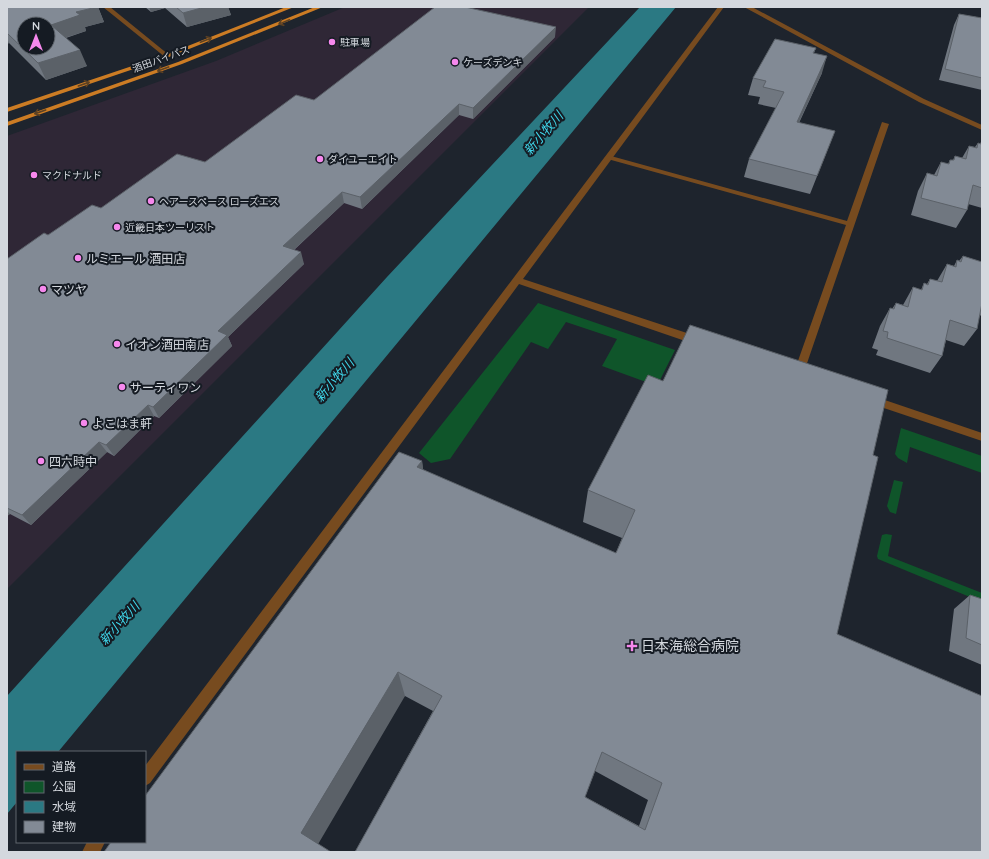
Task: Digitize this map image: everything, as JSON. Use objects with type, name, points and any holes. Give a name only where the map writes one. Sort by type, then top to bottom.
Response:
[{"type":"highway","name":"酒田バイパス","points":[[7,110],[167,56],[290,7]]},
{"type":"highway","name":"酒田バイパス","points":[[7,124],[180,63],[320,7]]},
{"type":"street","points":[[106,7],[167,56]]},
{"type":"street","points":[[146,777],[721,7]]},
{"type":"street","points":[[747,7],[810,39],[906,93],[982,128]]},
{"type":"street","points":[[798,375],[885,124]]},
{"type":"street","points":[[608,158],[850,224]]},
{"type":"street","points":[[517,280],[710,345]]},
{"type":"street","points":[[857,395],[982,437]]},
{"type":"street","points":[[90,852],[96,843]]},
{"type":"shaded area","points":[[345,7],[589,7],[7,589],[7,136],[216,61]]},
{"type":"green space","points":[[538,303],[675,350],[657,386],[602,366],[617,339],[566,322],[548,349],[531,342],[450,459],[431,463],[419,453]]},
{"type":"green space","points":[[901,428],[982,456],[982,473],[910,447],[907,463],[898,458],[895,454]]},
{"type":"green space","points":[[894,480],[903,482],[896,514],[890,512],[887,506]]},
{"type":"green space","points":[[882,535],[892,535],[888,556],[982,593],[982,602],[878,559],[877,556]]},
{"type":"water","name":"新小牧川","points":[[640,7],[676,7],[59,751],[16,751],[16,803],[7,814],[7,696],[387,277]]},
{"type":"building","points":[[7,7],[97,7],[76,12],[80,15],[56,23],[56,16],[16,16],[16,42],[7,33]]},
{"type":"building","points":[[176,7],[205,7],[183,13]]},
{"type":"building","name":"イオン酒田南店","points":[[435,7],[465,7],[556,27],[473,108],[459,104],[360,197],[342,192],[283,246],[301,252],[218,331],[227,335],[153,407],[148,405],[106,445],[99,442],[22,515],[7,508],[7,259],[44,233],[48,235],[92,205],[101,208],[177,154],[205,162],[296,95],[314,100]]},
{"type":"building","points":[[959,14],[982,18],[982,78],[945,69]]},
{"type":"building","points":[[56,29],[80,50],[38,63],[31,56],[56,56]]},
{"type":"building","points":[[775,39],[816,48],[813,53],[827,56],[797,122],[835,131],[817,176],[749,159],[784,92],[763,87],[766,81],[753,78]]},
{"type":"building","points":[[982,140],[982,188],[973,185],[967,210],[921,198],[927,173],[937,176],[941,162],[949,164],[950,160],[954,160],[955,156],[966,159],[969,146],[977,148],[978,143],[981,144]]},
{"type":"building","points":[[963,256],[982,262],[982,303],[977,329],[950,320],[942,356],[887,338],[888,332],[883,331],[890,308],[894,309],[896,303],[908,307],[913,287],[922,290],[924,283],[928,285],[930,279],[942,282],[947,264],[956,267],[957,260],[961,262]]},
{"type":"building","name":"日本海総合病院","points":[[690,325],[888,390],[873,455],[878,457],[837,634],[982,696],[982,852],[355,852],[442,696],[398,672],[301,833],[331,852],[104,852],[110,843],[146,843],[146,795],[399,452],[422,461],[417,467],[616,553],[635,510],[588,490],[648,375],[663,381]],"holes":[[[602,752],[662,783],[645,830],[585,797]]]},
{"type":"building","points":[[970,595],[982,599],[982,645],[966,638]]},
{"type":"place","name":"駐車場","points":[[332,42]]},
{"type":"place","name":"ケーズデンキ","points":[[455,62]]},
{"type":"place","name":"ダイユーエイト","points":[[320,159]]},
{"type":"place","name":"マクドナルド","points":[[34,175]]},
{"type":"place","name":"ヘアースペース ローズエス","points":[[151,201]]},
{"type":"place","name":"近畿日本ツーリスト","points":[[117,227]]},
{"type":"place","name":"ルミエール 酒田店","points":[[78,258]]},
{"type":"place","name":"マツヤ","points":[[43,289]]},
{"type":"place","name":"イオン酒田南店","points":[[117,344]]},
{"type":"place","name":"サーティワン","points":[[122,387]]},
{"type":"place","name":"よこはま軒","points":[[84,423]]},
{"type":"place","name":"四六時中","points":[[41,461]]},
{"type":"place","name":"日本海総合病院","points":[[632,646]]}]
